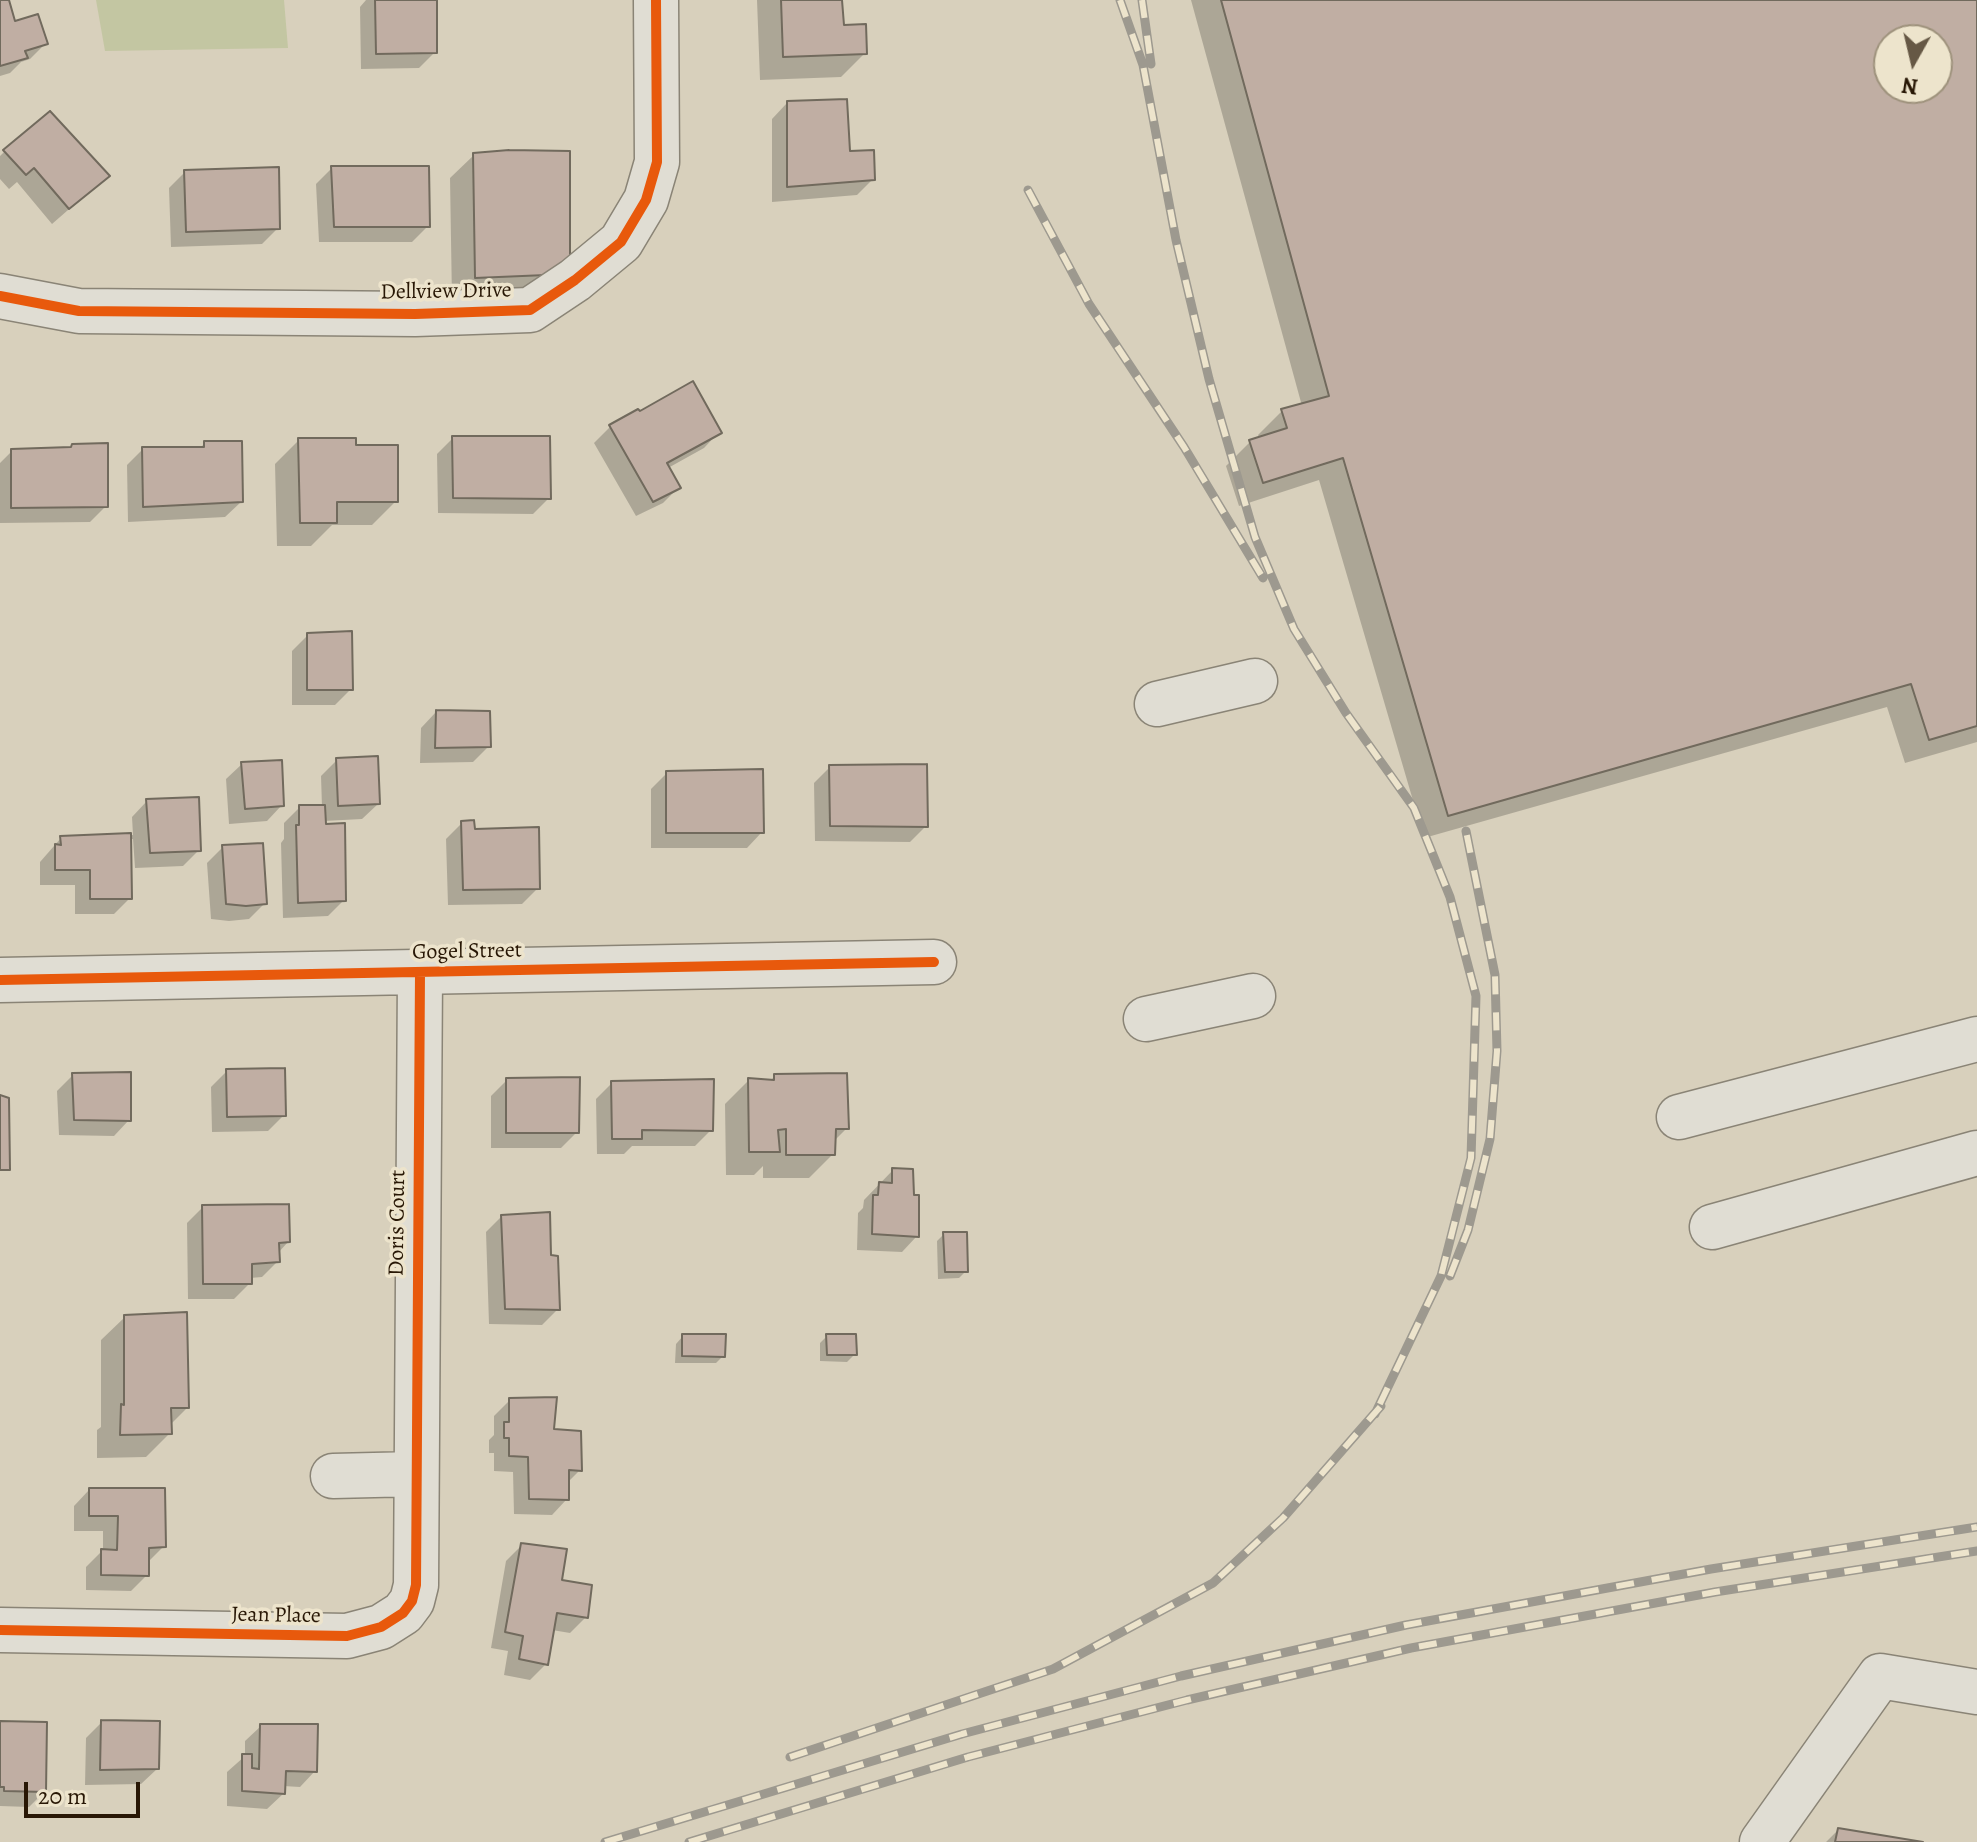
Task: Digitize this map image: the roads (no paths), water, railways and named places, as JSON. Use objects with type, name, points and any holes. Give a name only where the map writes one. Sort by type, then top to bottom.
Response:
[{"type":"street","name":"Dellview Drive","points":[[0,296],[79,311],[415,314],[530,310],[575,280],[621,242],[646,200],[657,162],[656,0]]},
{"type":"street","points":[[1157,704],[1255,681]]},
{"type":"street","name":"Gogel Street","points":[[0,980],[934,962]]},
{"type":"street","name":"Doris Court","points":[[415,1474],[420,973]]},
{"type":"street","points":[[1146,1019],[1253,996]]},
{"type":"street","points":[[1679,1117],[1977,1039]]},
{"type":"street","points":[[1712,1227],[1977,1153]]},
{"type":"street","points":[[333,1476],[415,1474]]},
{"type":"street","name":"Jean Place","points":[[0,1630],[331,1637],[381,1627],[403,1613],[412,1601],[416,1585],[415,1474]]},
{"type":"street","points":[[1762,1842],[1880,1676],[1977,1692]]},
{"type":"railway","points":[[1120,0],[1143,65],[1176,240],[1209,379],[1255,537],[1294,629],[1346,713],[1414,808],[1450,897],[1476,996],[1471,1158],[1441,1276],[1375,1414]]},
{"type":"railway","points":[[1142,0],[1151,64]]},
{"type":"railway","points":[[1028,190],[1089,304],[1184,447],[1263,578]]},
{"type":"railway","points":[[1450,1276],[1468,1230],[1490,1139],[1497,1051],[1495,975],[1466,831]]},
{"type":"railway","points":[[790,1757],[1053,1669],[1213,1583],[1283,1518],[1381,1406]]},
{"type":"railway","points":[[605,1842],[962,1734],[1181,1676],[1406,1625],[1711,1569],[1977,1527]]},
{"type":"railway","points":[[689,1842],[968,1757],[1187,1700],[1411,1648],[1715,1592],[1977,1551]]}]
